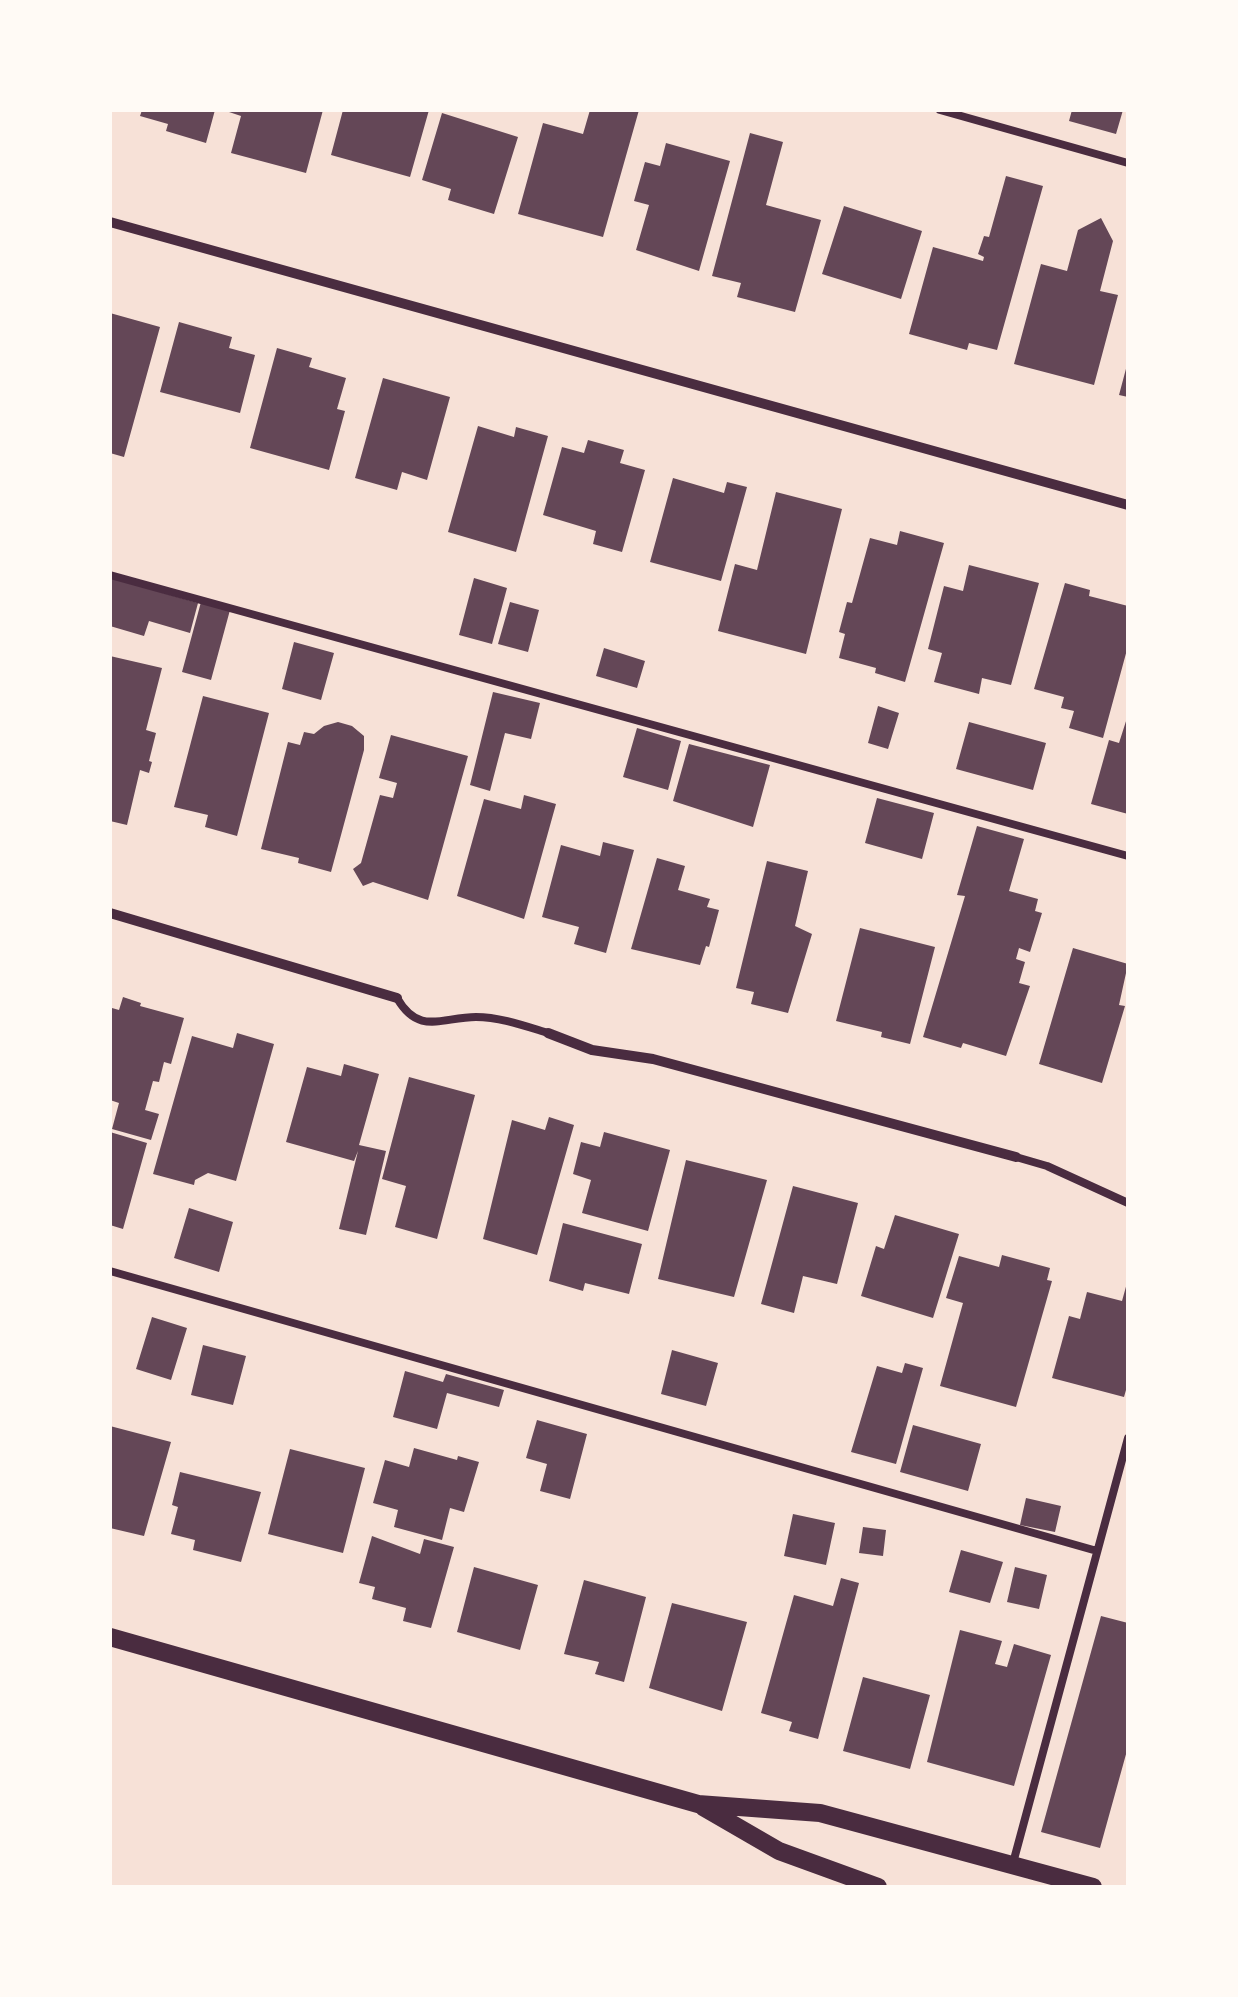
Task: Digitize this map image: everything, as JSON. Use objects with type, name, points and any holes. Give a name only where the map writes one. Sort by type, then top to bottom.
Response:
[{"type":"street","points":[[110,222],[1128,505]]},
{"type":"street","points":[[110,913],[397,998]]},
{"type":"street","points":[[548,1033],[592,1050],[654,1059],[1016,1157]]},
{"type":"street","points":[[110,1637],[698,1804],[820,1814],[1093,1887]]},
{"type":"street","points":[[698,1804],[779,1851],[878,1887]]},
{"type":"lane","points":[[940,110],[1128,163]]},
{"type":"lane","points":[[110,575],[1128,856]]},
{"type":"lane","points":[[397,998],[406,1013],[422,1021],[441,1023],[476,1017],[548,1033]]},
{"type":"lane","points":[[1016,1157],[1047,1166],[1118,1202],[1128,1203]]},
{"type":"lane","points":[[110,1271],[1097,1551]]},
{"type":"lane","points":[[1012,1864],[1128,1438]]},
{"type":"building","points":[[142,110],[215,110],[206,143],[166,131],[168,124],[140,116]]},
{"type":"building","points":[[223,110],[323,110],[306,173],[231,153],[241,116]]},
{"type":"building","points":[[343,110],[429,110],[410,177],[331,155]]},
{"type":"building","points":[[590,110],[639,110],[603,237],[518,214],[543,123],[583,134]]},
{"type":"building","points":[[1072,110],[1123,110],[1116,134],[1069,121]]},
{"type":"building","points":[[442,113],[518,137],[494,214],[448,200],[451,189],[422,180]]},
{"type":"building","points":[[750,133],[783,142],[766,205],[821,220],[795,312],[737,297],[741,283],[712,276]]},
{"type":"building","points":[[666,143],[730,161],[699,271],[636,250],[649,205],[634,201],[645,162],[660,166]]},
{"type":"building","points":[[1006,176],[1043,186],[997,350],[969,343],[967,350],[909,334],[933,247],[983,261],[984,257],[978,254],[984,236],[989,237]]},
{"type":"building","points":[[844,206],[922,231],[901,299],[822,274]]},
{"type":"building","points":[[1101,218],[1113,241],[1100,291],[1118,295],[1094,385],[1014,364],[1041,264],[1067,271],[1078,230]]},
{"type":"building","points":[[110,313],[160,327],[124,457],[110,453]]},
{"type":"building","points":[[179,322],[232,337],[229,348],[255,355],[240,413],[160,392]]},
{"type":"building","points":[[277,348],[312,358],[309,367],[346,378],[337,409],[345,411],[329,470],[250,448]]},
{"type":"building","points":[[1128,365],[1128,397],[1119,395]]},
{"type":"building","points":[[383,378],[450,397],[427,480],[402,472],[397,490],[355,478]]},
{"type":"building","points":[[478,426],[514,437],[516,427],[548,436],[516,552],[448,532]]},
{"type":"building","points":[[588,440],[624,450],[620,463],[645,470],[622,552],[593,544],[596,531],[543,515],[562,447],[584,453]]},
{"type":"building","points":[[673,478],[724,493],[727,482],[747,487],[721,581],[650,562]]},
{"type":"building","points":[[776,492],[842,509],[806,654],[718,631],[735,564],[757,570]]},
{"type":"building","points":[[900,531],[944,543],[905,682],[875,673],[876,668],[839,658],[845,634],[839,632],[847,602],[852,603],[870,538],[897,545]]},
{"type":"building","points":[[969,565],[1039,583],[1011,685],[982,678],[979,694],[934,682],[942,653],[928,649],[944,586],[963,591]]},
{"type":"building","points":[[111,578],[198,603],[190,633],[149,621],[144,636],[110,626]]},
{"type":"building","points":[[474,578],[507,588],[492,644],[459,635]]},
{"type":"building","points":[[1065,583],[1090,590],[1089,596],[1128,606],[1128,646],[1103,738],[1069,728],[1074,711],[1061,708],[1064,697],[1034,689]]},
{"type":"building","points":[[201,602],[230,610],[211,680],[182,672]]},
{"type":"building","points":[[510,602],[539,610],[528,652],[498,644]]},
{"type":"building","points":[[294,642],[334,653],[321,700],[282,689]]},
{"type":"building","points":[[604,648],[645,661],[637,688],[596,676]]},
{"type":"building","points":[[110,656],[162,668],[146,730],[156,733],[149,761],[152,762],[149,773],[140,770],[127,825],[110,821]]},
{"type":"building","points":[[493,692],[540,703],[531,739],[505,733],[490,791],[470,785]]},
{"type":"building","points":[[203,696],[269,713],[237,836],[205,827],[208,815],[174,807]]},
{"type":"building","points":[[878,706],[899,713],[888,749],[868,743]]},
{"type":"building","points":[[1127,718],[1128,814],[1091,804],[1109,740],[1119,743]]},
{"type":"building","points":[[338,722],[352,726],[364,736],[364,750],[331,872],[298,863],[299,858],[261,849],[288,742],[300,745],[304,732],[314,734]]},
{"type":"building","points":[[969,722],[1046,743],[1033,790],[956,769]]},
{"type":"building","points":[[637,728],[681,741],[668,790],[623,777]]},
{"type":"building","points":[[391,735],[468,756],[428,900],[373,882],[363,886],[353,869],[361,863],[380,795],[393,798],[397,783],[379,778]]},
{"type":"building","points":[[689,744],[770,765],[753,827],[673,801]]},
{"type":"building","points":[[524,795],[556,804],[524,919],[457,896],[484,799],[521,809]]},
{"type":"building","points":[[877,798],[934,813],[922,859],[865,843]]},
{"type":"building","points":[[977,826],[1024,839],[1009,891],[1038,899],[1035,911],[1042,913],[1030,952],[1019,948],[1016,959],[1025,962],[1019,983],[1030,986],[1006,1056],[963,1043],[961,1048],[923,1037],[965,896],[957,895]]},
{"type":"building","points":[[603,842],[634,850],[606,953],[574,944],[579,927],[542,917],[561,845],[600,856]]},
{"type":"building","points":[[657,858],[685,866],[678,890],[710,899],[707,907],[719,910],[700,965],[631,949]]},
{"type":"building","points":[[767,861],[808,871],[795,926],[812,934],[788,1013],[751,1004],[754,992],[736,988]]},
{"type":"building","points":[[860,928],[935,947],[910,1044],[881,1037],[882,1032],[836,1021]]},
{"type":"building","points":[[1073,948],[1128,964],[1119,1005],[1125,1006],[1102,1083],[1039,1064]]},
{"type":"building","points":[[123,997],[184,1018],[171,1064],[164,1062],[159,1082],[153,1081],[145,1110],[159,1114],[151,1140],[112,1129],[119,1103],[110,1100],[110,1016],[112,1008],[119,1010]]},
{"type":"building","points":[[237,1033],[274,1044],[236,1181],[208,1173],[195,1180],[194,1185],[153,1174],[192,1036],[233,1048]]},
{"type":"building","points":[[344,1064],[379,1074],[359,1145],[386,1151],[366,1235],[339,1229],[358,1151],[354,1161],[286,1142],[307,1067],[341,1076]]},
{"type":"building","points":[[409,1077],[475,1095],[437,1239],[395,1227],[406,1186],[382,1179]]},
{"type":"building","points":[[549,1117],[574,1125],[537,1255],[483,1239],[512,1120],[545,1130]]},
{"type":"building","points":[[110,1132],[147,1143],[123,1229],[110,1225]]},
{"type":"building","points":[[604,1132],[670,1150],[648,1231],[582,1213],[591,1180],[573,1174],[581,1142],[600,1147]]},
{"type":"building","points":[[686,1160],[767,1180],[734,1297],[658,1279]]},
{"type":"building","points":[[793,1186],[858,1203],[837,1284],[803,1276],[794,1313],[761,1304]]},
{"type":"building","points":[[189,1208],[233,1222],[219,1272],[174,1258]]},
{"type":"building","points":[[895,1215],[959,1234],[933,1318],[861,1296],[876,1246],[884,1249]]},
{"type":"building","points":[[563,1223],[642,1244],[629,1294],[585,1283],[583,1291],[549,1281]]},
{"type":"building","points":[[1002,1255],[1050,1268],[1047,1280],[1052,1281],[1016,1407],[940,1386],[963,1303],[946,1298],[959,1256],[999,1267]]},
{"type":"building","points":[[1127,1283],[1128,1383],[1124,1397],[1052,1378],[1069,1316],[1080,1319],[1087,1292],[1122,1301]]},
{"type":"building","points":[[152,1317],[187,1328],[171,1380],[136,1369]]},
{"type":"building","points":[[203,1345],[246,1356],[233,1405],[191,1395]]},
{"type":"building","points":[[672,1350],[718,1363],[706,1406],[661,1394]]},
{"type":"building","points":[[905,1363],[923,1368],[896,1464],[851,1452],[877,1366],[902,1373]]},
{"type":"building","points":[[405,1371],[443,1382],[446,1374],[504,1390],[499,1407],[447,1393],[437,1429],[393,1417]]},
{"type":"building","points":[[537,1420],[587,1434],[570,1499],[540,1491],[547,1464],[526,1458]]},
{"type":"building","points":[[913,1425],[981,1444],[968,1491],[900,1472]]},
{"type":"building","points":[[110,1426],[171,1442],[144,1536],[110,1528]]},
{"type":"building","points":[[414,1448],[479,1462],[464,1512],[450,1508],[442,1540],[394,1527],[398,1510],[373,1503],[385,1460],[409,1467]]},
{"type":"building","points":[[290,1449],[365,1468],[343,1553],[268,1534]]},
{"type":"building","points":[[180,1472],[261,1492],[241,1562],[193,1550],[195,1540],[171,1534],[178,1507],[172,1505]]},
{"type":"building","points":[[1026,1498],[1061,1506],[1055,1532],[1020,1525]]},
{"type":"building","points":[[793,1514],[835,1523],[826,1565],[784,1556]]},
{"type":"building","points":[[863,1527],[886,1530],[883,1556],[859,1553]]},
{"type":"building","points":[[372,1536],[420,1554],[424,1539],[454,1547],[431,1628],[403,1621],[406,1608],[372,1599],[375,1587],[359,1583]]},
{"type":"building","points":[[961,1550],[1003,1562],[990,1603],[949,1592]]},
{"type":"building","points":[[474,1567],[538,1585],[520,1650],[457,1632]]},
{"type":"building","points":[[1015,1567],[1047,1575],[1039,1609],[1007,1602]]},
{"type":"building","points":[[841,1578],[859,1583],[818,1739],[789,1731],[792,1722],[761,1713],[794,1595],[833,1606]]},
{"type":"building","points":[[584,1580],[646,1597],[624,1682],[595,1674],[599,1662],[564,1654]]},
{"type":"building","points":[[672,1603],[747,1622],[722,1711],[649,1688]]},
{"type":"building","points":[[1101,1616],[1128,1623],[1128,1747],[1100,1848],[1041,1832]]},
{"type":"building","points":[[960,1630],[1002,1641],[995,1664],[1007,1667],[1014,1644],[1051,1655],[1014,1786],[927,1762]]},
{"type":"building","points":[[863,1677],[930,1695],[910,1769],[843,1751]]}]
